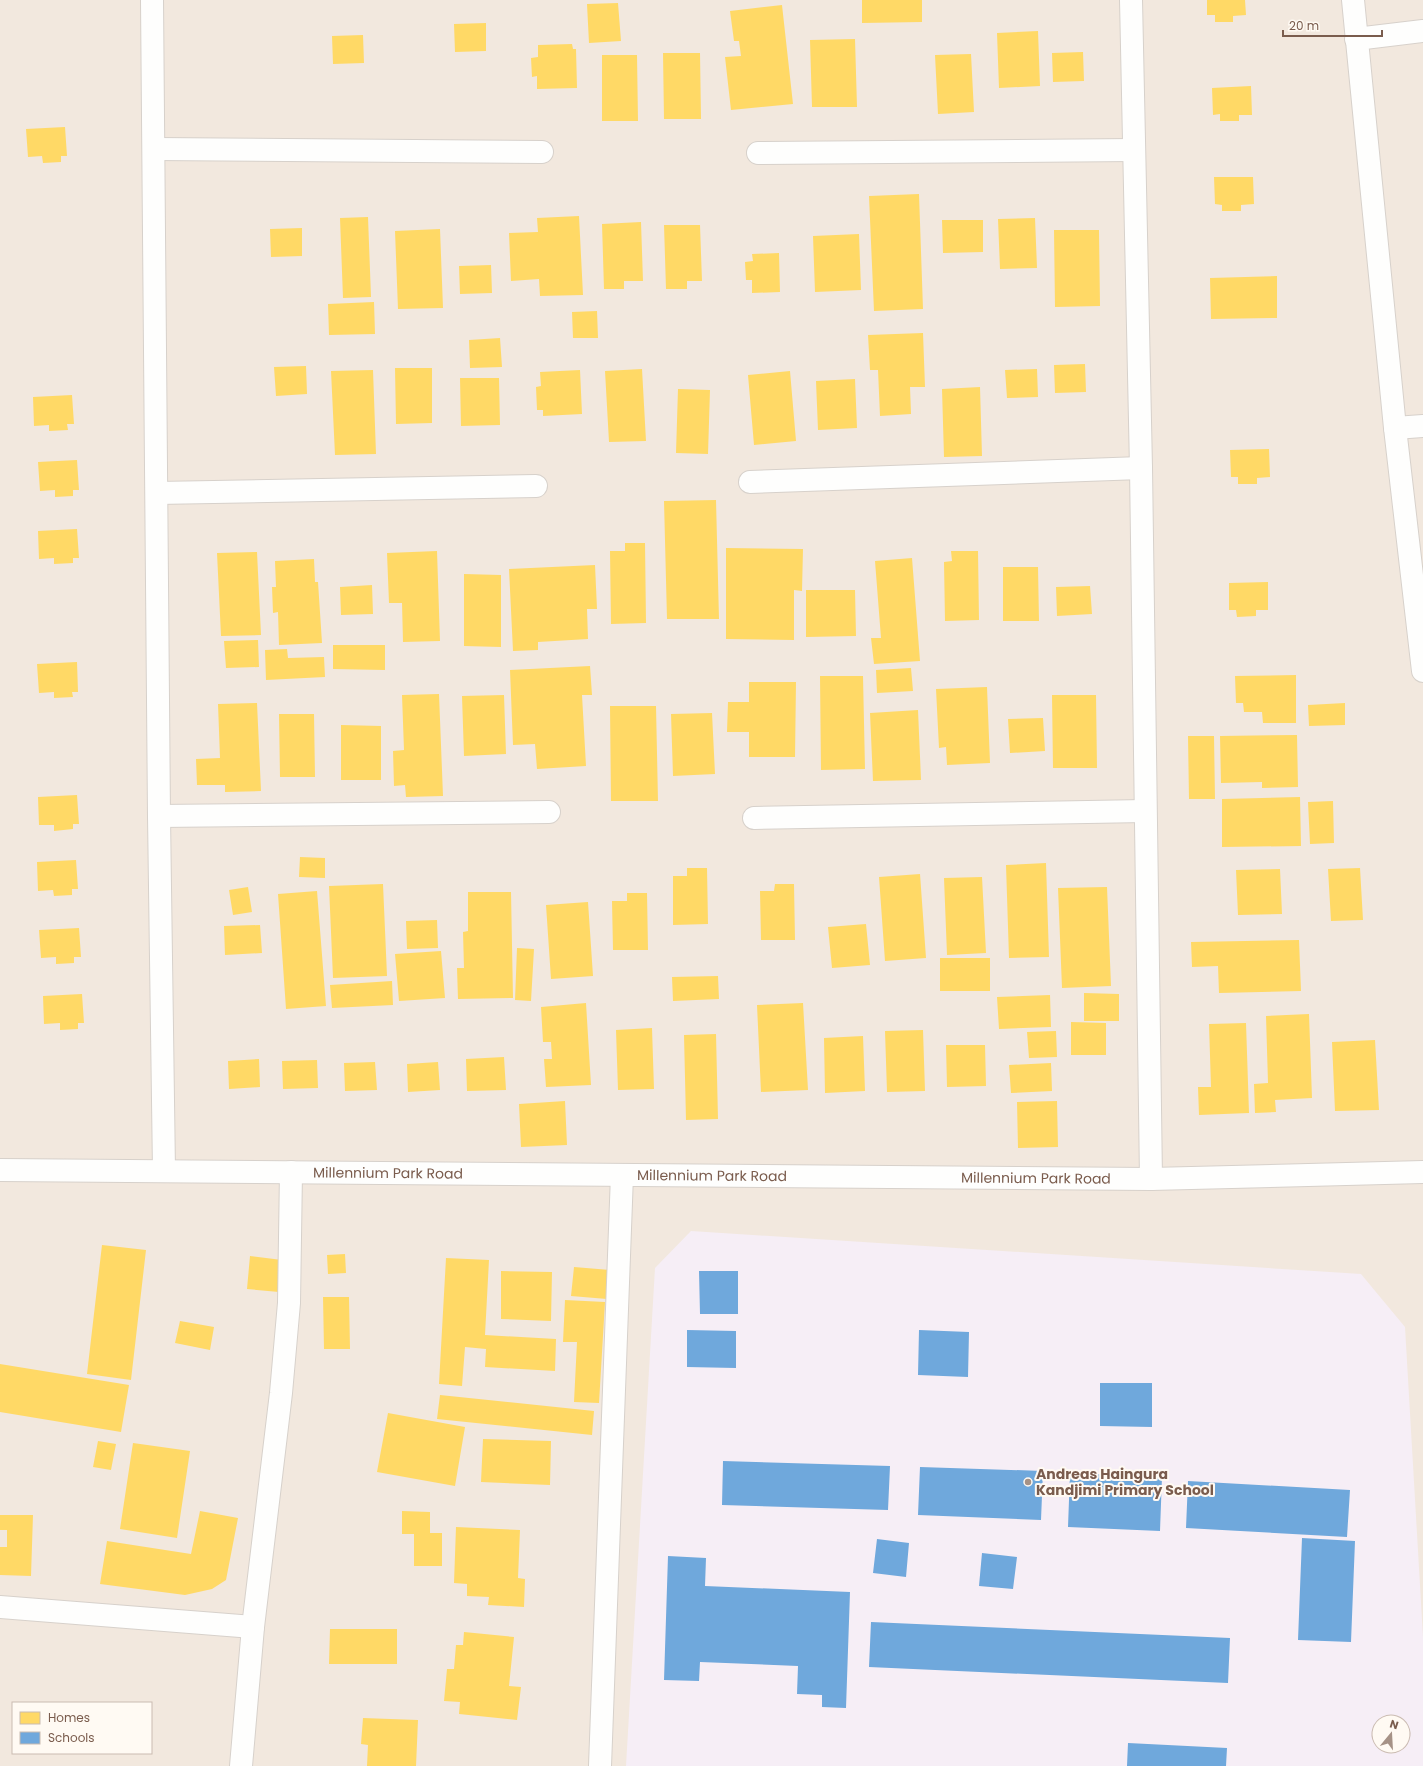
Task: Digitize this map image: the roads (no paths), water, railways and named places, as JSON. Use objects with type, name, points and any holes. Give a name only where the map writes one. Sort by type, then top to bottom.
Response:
[{"type":"street","points":[[152,0],[159,816],[164,1171]]},
{"type":"street","points":[[1132,0],[1141,468],[1151,1179]]},
{"type":"street","points":[[1353,0],[1395,428],[1423,671]]},
{"type":"street","points":[[1356,40],[1423,30]]},
{"type":"street","points":[[154,149],[542,152]]},
{"type":"street","points":[[758,153],[1134,150]]},
{"type":"street","points":[[1395,428],[1423,426]]},
{"type":"street","points":[[750,482],[1141,468]]},
{"type":"street","points":[[157,492],[536,486]]},
{"type":"street","points":[[754,818],[1145,811]]},
{"type":"street","points":[[159,816],[549,812]]},
{"type":"street","name":"Millennium Park Road","points":[[0,1170],[1151,1179],[1423,1172]]},
{"type":"street","points":[[241,1766],[253,1626],[281,1393],[289,1303],[291,1172]]},
{"type":"street","points":[[600,1766],[622,1174]]},
{"type":"street","points":[[0,1607],[253,1626]]},
{"type":"place","name":"Andreas Haingura Kandjimi Primary School","points":[[1028,1482]]}]
